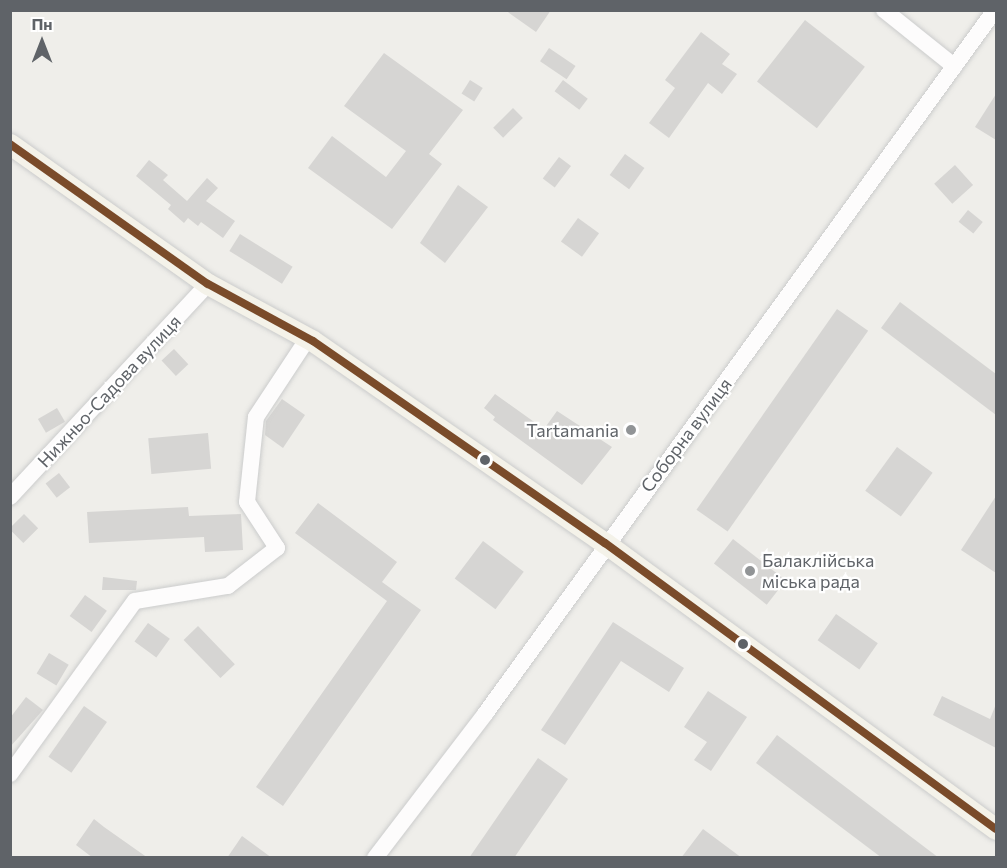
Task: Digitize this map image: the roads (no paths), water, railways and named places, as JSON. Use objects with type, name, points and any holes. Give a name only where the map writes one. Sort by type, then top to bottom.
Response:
[{"type":"main road","points":[[10,144],[208,284],[308,339],[605,543],[996,829]]},
{"type":"street","points":[[884,10],[954,66]]},
{"type":"street","name":"Соборна вулиця","points":[[375,858],[995,10]]},
{"type":"street","name":"Нижньо-Садова вулиця","points":[[10,497],[208,284]]},
{"type":"street","points":[[10,774],[135,601],[228,586],[277,548],[248,502],[256,417],[308,339]]},
{"type":"place","name":"Tartamania","points":[[631,430]]},
{"type":"place","name":"Балаклійська міська рада","points":[[750,571]]}]
